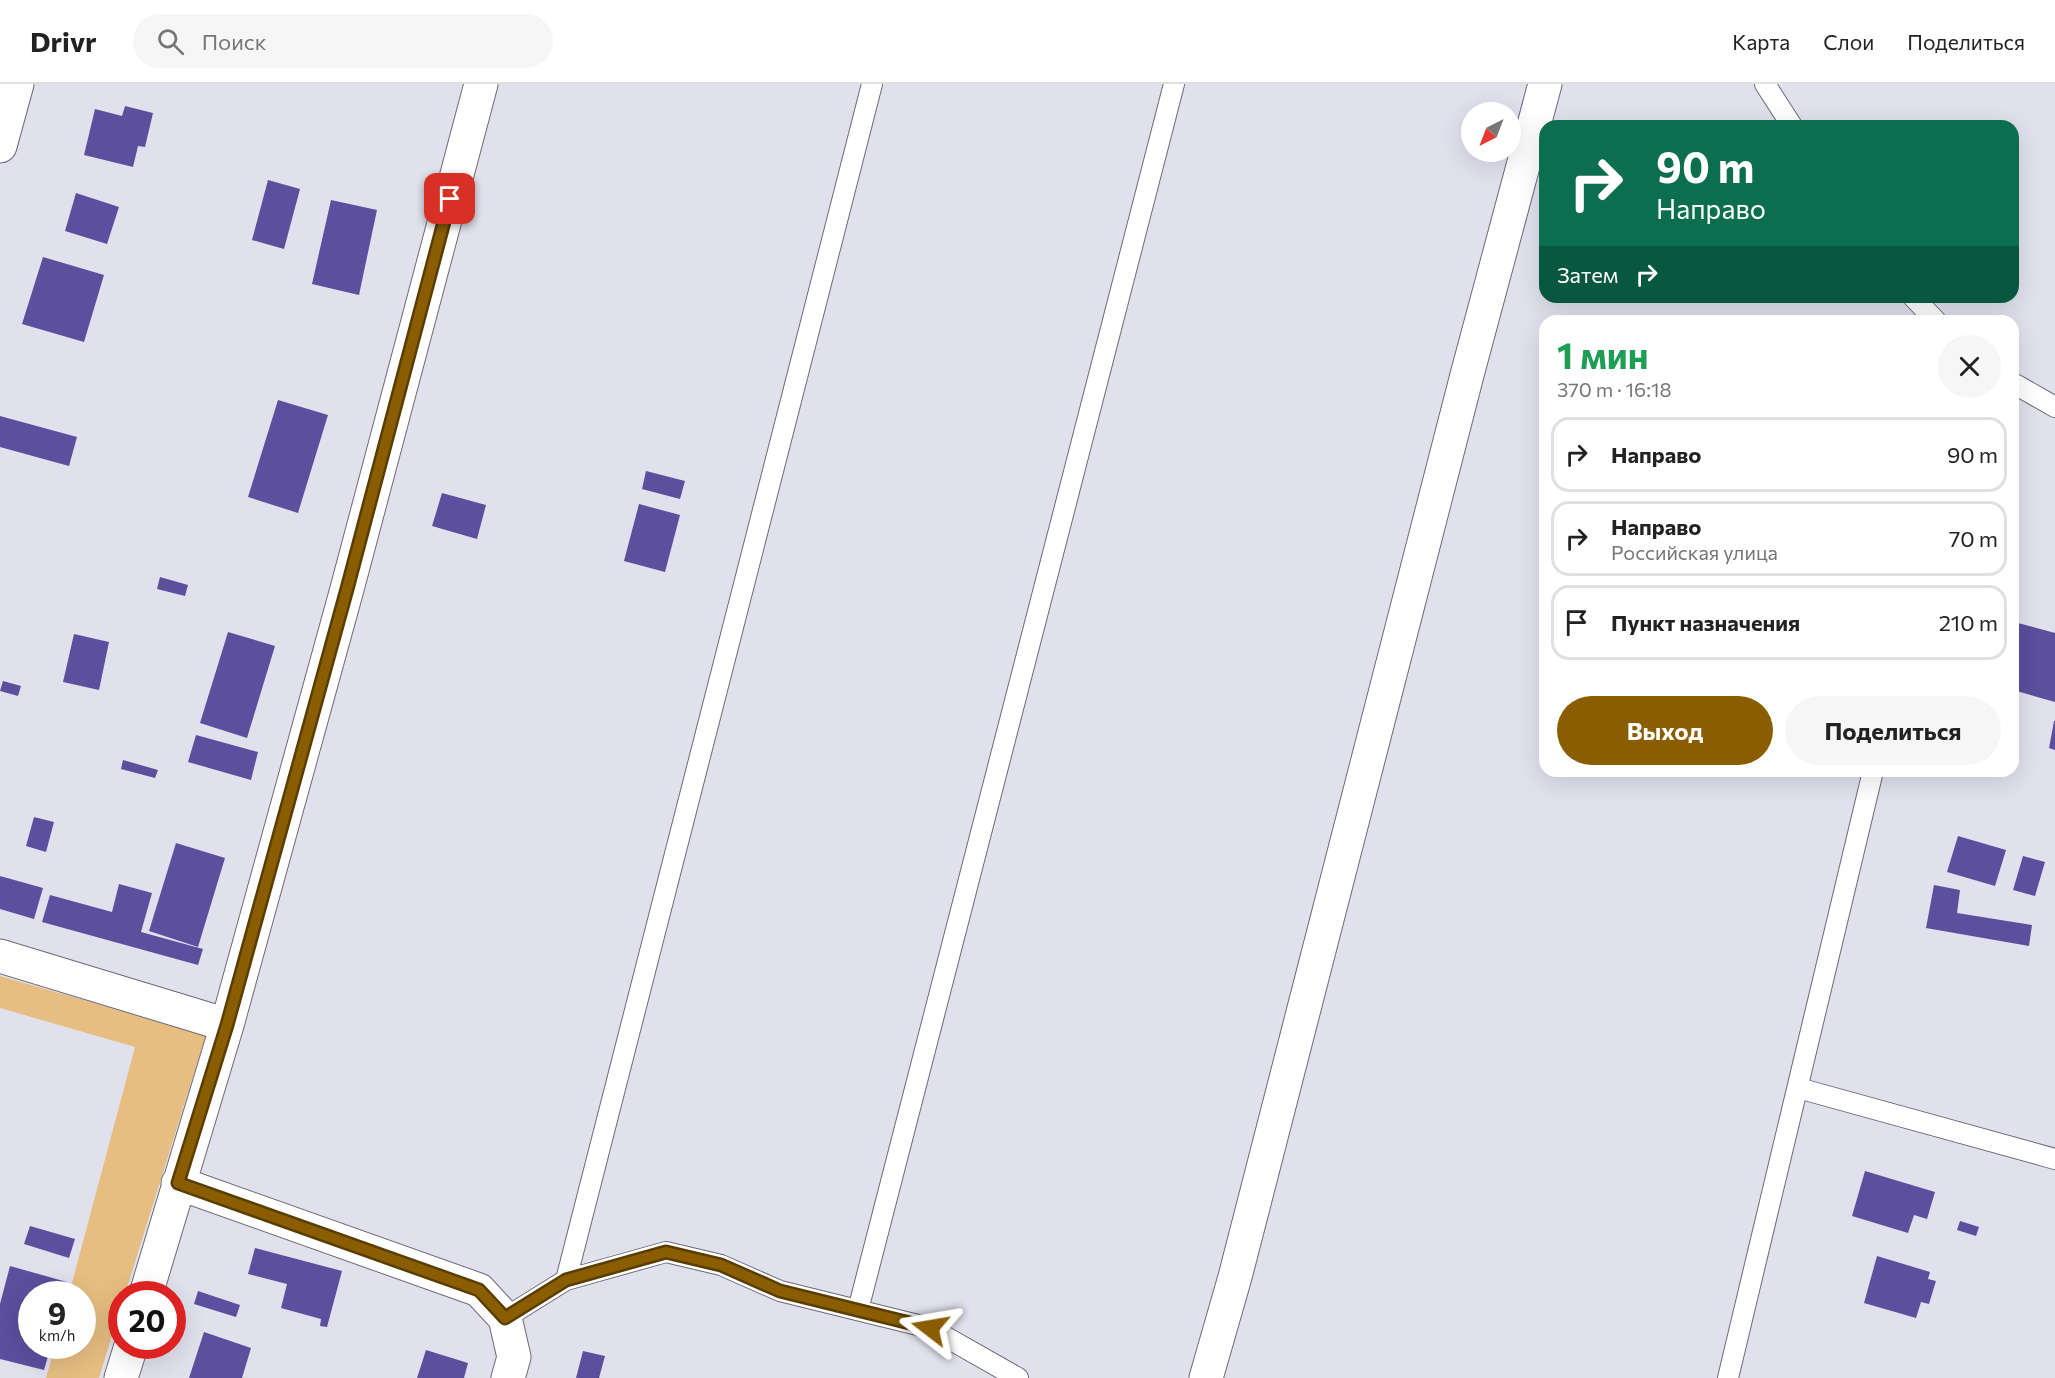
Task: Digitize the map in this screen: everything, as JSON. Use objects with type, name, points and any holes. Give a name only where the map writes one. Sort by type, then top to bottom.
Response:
[{"type":"street","points":[[0,146],[17,84]]},
{"type":"street","points":[[150,1281],[227,1025],[347,589],[481,84]]},
{"type":"street","points":[[1206,1378],[1235,1277],[1461,399],[1545,84]]},
{"type":"street","points":[[0,956],[227,1025]]},
{"type":"street","points":[[178,1183],[479,1290],[505,1318],[514,1357],[508,1378]]},
{"type":"street","points":[[122,1378],[127,1359]]},
{"type":"lane","points":[[566,1280],[872,84]]},
{"type":"lane","points":[[858,1310],[1174,84]]},
{"type":"lane","points":[[1765,84],[1788,120]]},
{"type":"lane","points":[[1919,303],[1930,315]]},
{"type":"lane","points":[[2019,386],[2055,407]]},
{"type":"lane","points":[[1728,1378],[1872,777]]},
{"type":"lane","points":[[1798,1088],[2055,1159]]},
{"type":"lane","points":[[505,1318],[566,1280],[666,1252],[721,1265],[780,1291],[930,1328],[1018,1378]]},
{"type":"shaded area","points":[[0,976],[206,1035],[129,1281],[108,1281],[108,1349],[99,1378],[46,1378],[51,1359],[96,1359],[96,1281],[72,1281],[135,1047],[0,1008]]},
{"type":"building","points":[[125,106],[153,113],[145,147],[138,146],[133,167],[84,155],[95,109],[122,116]]},
{"type":"building","points":[[268,180],[300,189],[284,249],[252,240]]},
{"type":"building","points":[[76,193],[119,207],[107,244],[65,231]]},
{"type":"building","points":[[331,200],[377,210],[359,295],[312,284]]},
{"type":"building","points":[[43,257],[104,275],[84,342],[22,324]]},
{"type":"building","points":[[278,400],[328,415],[298,513],[248,497]]},
{"type":"building","points":[[0,416],[77,437],[69,466],[0,447]]},
{"type":"building","points":[[646,471],[685,481],[680,499],[642,489]]},
{"type":"building","points":[[442,493],[486,505],[477,539],[432,526]]},
{"type":"building","points":[[639,504],[680,515],[665,572],[624,561]]},
{"type":"building","points":[[160,577],[188,585],[185,596],[157,589]]},
{"type":"building","points":[[2019,623],[2055,633],[2055,702],[2019,692]]},
{"type":"building","points":[[228,632],[275,646],[247,738],[200,723]]},
{"type":"building","points":[[74,634],[109,642],[99,690],[63,682]]},
{"type":"building","points":[[3,681],[21,686],[18,696],[0,691]]},
{"type":"building","points":[[2055,721],[2055,750],[2049,748]]},
{"type":"building","points":[[196,735],[258,752],[251,780],[188,762]]},
{"type":"building","points":[[123,760],[158,770],[155,778],[121,769]]},
{"type":"building","points":[[34,817],[54,822],[46,852],[26,846]]},
{"type":"building","points":[[1958,836],[2006,850],[1995,886],[1947,872]]},
{"type":"building","points":[[176,843],[225,858],[198,947],[149,931]]},
{"type":"building","points":[[2023,856],[2045,862],[2035,896],[2013,890]]},
{"type":"building","points":[[0,876],[43,888],[34,919],[0,909]]},
{"type":"building","points":[[119,884],[152,893],[141,932],[203,949],[198,965],[42,922],[50,895],[112,912]]},
{"type":"building","points":[[1934,885],[1960,890],[1957,913],[2032,925],[2029,946],[1926,928]]},
{"type":"building","points":[[1865,1171],[1935,1192],[1927,1219],[1914,1215],[1908,1233],[1852,1216]]},
{"type":"building","points":[[1960,1221],[1979,1227],[1976,1236],[1957,1230]]},
{"type":"building","points":[[30,1226],[75,1239],[69,1258],[24,1244]]},
{"type":"building","points":[[255,1248],[342,1271],[327,1327],[320,1326],[321,1319],[281,1308],[287,1284],[248,1274]]},
{"type":"building","points":[[1877,1256],[1930,1272],[1928,1279],[1936,1281],[1929,1304],[1921,1302],[1916,1318],[1864,1303]]},
{"type":"building","points":[[10,1266],[63,1281],[18,1281],[18,1359],[47,1359],[44,1370],[0,1359],[0,1304]]},
{"type":"building","points":[[198,1291],[240,1305],[236,1317],[194,1304]]},
{"type":"building","points":[[204,1332],[251,1348],[242,1378],[189,1378]]},
{"type":"building","points":[[426,1350],[468,1363],[464,1378],[417,1378]]},
{"type":"building","points":[[583,1351],[605,1356],[599,1378],[576,1378]]},
{"type":"route","points":[[450,199],[347,589],[227,1025],[178,1183],[479,1290],[505,1318],[566,1280],[666,1252],[721,1265],[780,1291],[930,1328]]}]
